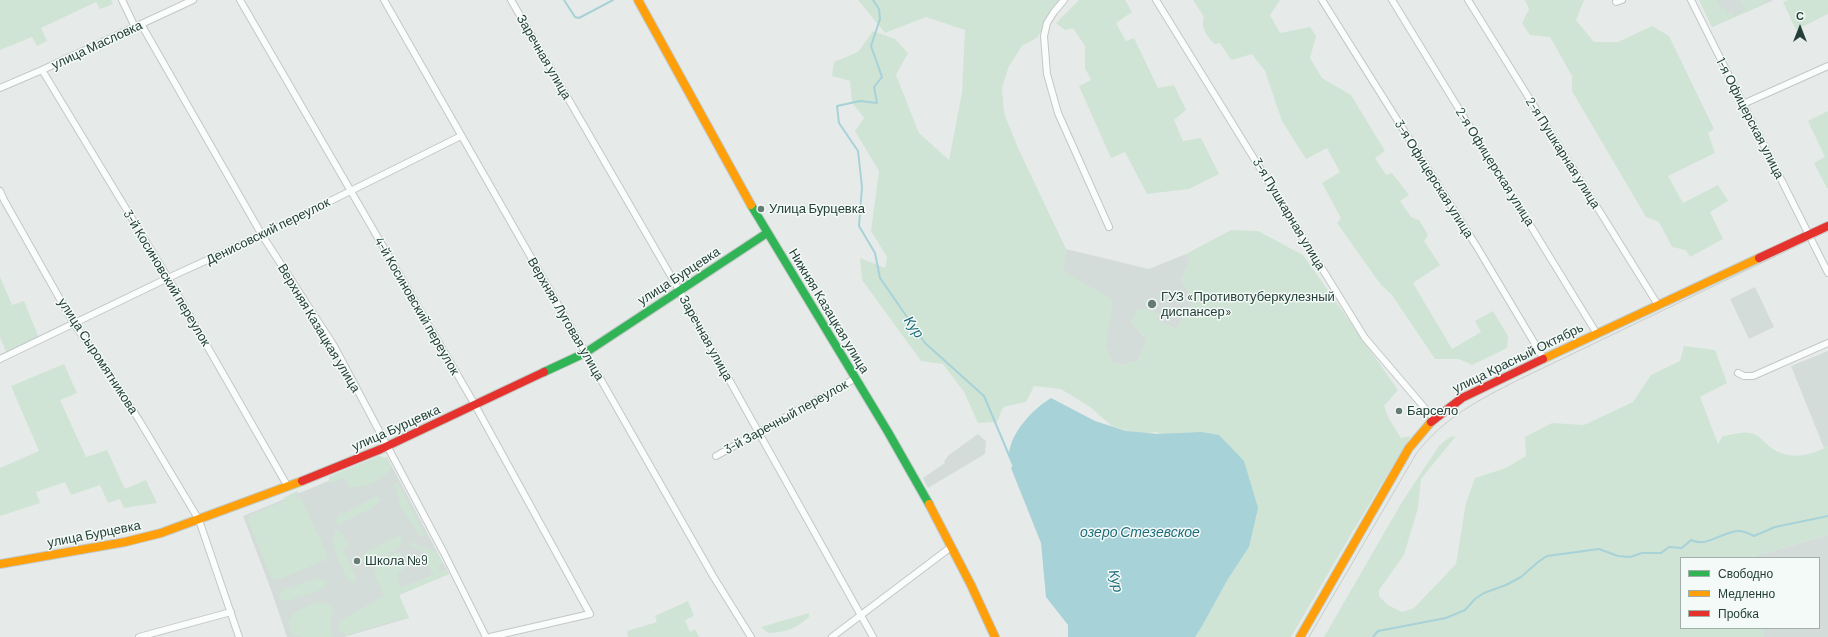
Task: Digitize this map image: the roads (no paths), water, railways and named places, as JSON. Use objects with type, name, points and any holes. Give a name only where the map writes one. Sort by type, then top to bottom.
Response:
[{"type":"street","name":"Верхняя Казацкая улица","points":[[122,0],[262,235],[334,346],[444,553],[486,637]]},
{"type":"street","name":"улица Масловка","points":[[0,88],[193,0]]},
{"type":"street","name":"4-й Косиновский переулок","points":[[240,0],[475,405],[590,614],[490,637]]},
{"type":"street","name":"Верхняя Луговая улица","points":[[384,0],[713,576],[751,637]]},
{"type":"street","name":"Заречная улица","points":[[511,0],[679,290],[873,637]]},
{"type":"street","name":"Нижняя Казацкая улица","points":[[638,0],[767,233],[856,378],[951,547],[995,637]]},
{"type":"street","points":[[1064,0],[1047,23],[1044,36],[1047,74],[1058,113],[1109,227]]},
{"type":"street","name":"3-я Пушкарная улица","points":[[1156,0],[1365,338],[1434,419]]},
{"type":"street","name":"3-я Офицерская улица","points":[[1322,0],[1477,247],[1544,359]]},
{"type":"street","name":"2-я Офицерская улица","points":[[1392,0],[1597,334]]},
{"type":"street","name":"2-я Пушкарная улица","points":[[1468,0],[1658,305]]},
{"type":"street","name":"1-я Офицерская улица","points":[[1691,0],[1828,273]]},
{"type":"street","points":[[1743,104],[1828,66]]},
{"type":"street","name":"3-й Косиновский переулок","points":[[42,70],[168,278],[288,487]]},
{"type":"street","name":"Денисовский переулок","points":[[0,359],[168,278],[262,235],[461,136]]},
{"type":"street","name":"улица Сыромятникова","points":[[0,191],[74,324],[107,370],[139,420],[199,520],[239,637]]},
{"type":"street","name":"улица Красный Октябрь","points":[[1300,637],[1405,454],[1424,428],[1442,411],[1462,397],[1828,226]]},
{"type":"street","name":"улица Бурцевка","points":[[0,564],[125,542],[161,533],[288,487],[388,446],[585,353],[767,233]]},
{"type":"street","points":[[1738,374],[1753,376],[1828,343]]},
{"type":"street","name":"3-й Заречный переулок","points":[[716,456],[856,378]]},
{"type":"street","points":[[832,637],[951,547]]},
{"type":"street","points":[[139,637],[231,612]]},
{"type":"water","name":"озеро Стезевское","points":[[1051,398],[1095,421],[1126,431],[1158,434],[1201,432],[1219,435],[1244,461],[1258,508],[1249,547],[1228,579],[1195,637],[1068,637],[1068,625],[1046,597],[1041,543],[1011,468],[1013,466],[1009,457],[1011,446],[1018,430],[1037,408]]},
{"type":"waterway","points":[[564,0],[575,17],[579,18],[613,0]]},
{"type":"waterway","name":"Кур","points":[[873,0],[879,9],[880,19],[871,46],[882,77],[874,87],[877,103],[860,101],[837,106],[839,123],[858,151],[862,187],[859,226],[875,253],[880,278],[925,343],[984,396],[1014,467]]},
{"type":"waterway","points":[[1373,637],[1378,631],[1446,618],[1465,610],[1475,599],[1484,593],[1506,585],[1521,577],[1547,556],[1599,549],[1618,556],[1630,557],[1642,553],[1661,553],[1669,547],[1682,548],[1691,540],[1697,542],[1709,541],[1739,531],[1754,536],[1775,527],[1828,516]]},
{"type":"tram line","points":[[1309,637],[1416,454],[1427,441],[1450,420],[1489,395],[1518,380],[1828,231]]},
{"type":"place","name":"Улица Бурцевка","points":[[761,209]]},
{"type":"place","name":"ГУЗ «Противотуберкулезный диспансер»","points":[[1152,304]]},
{"type":"place","name":"Барсело","points":[[1399,411]]},
{"type":"place","name":"Школа №9","points":[[357,561]]}]
